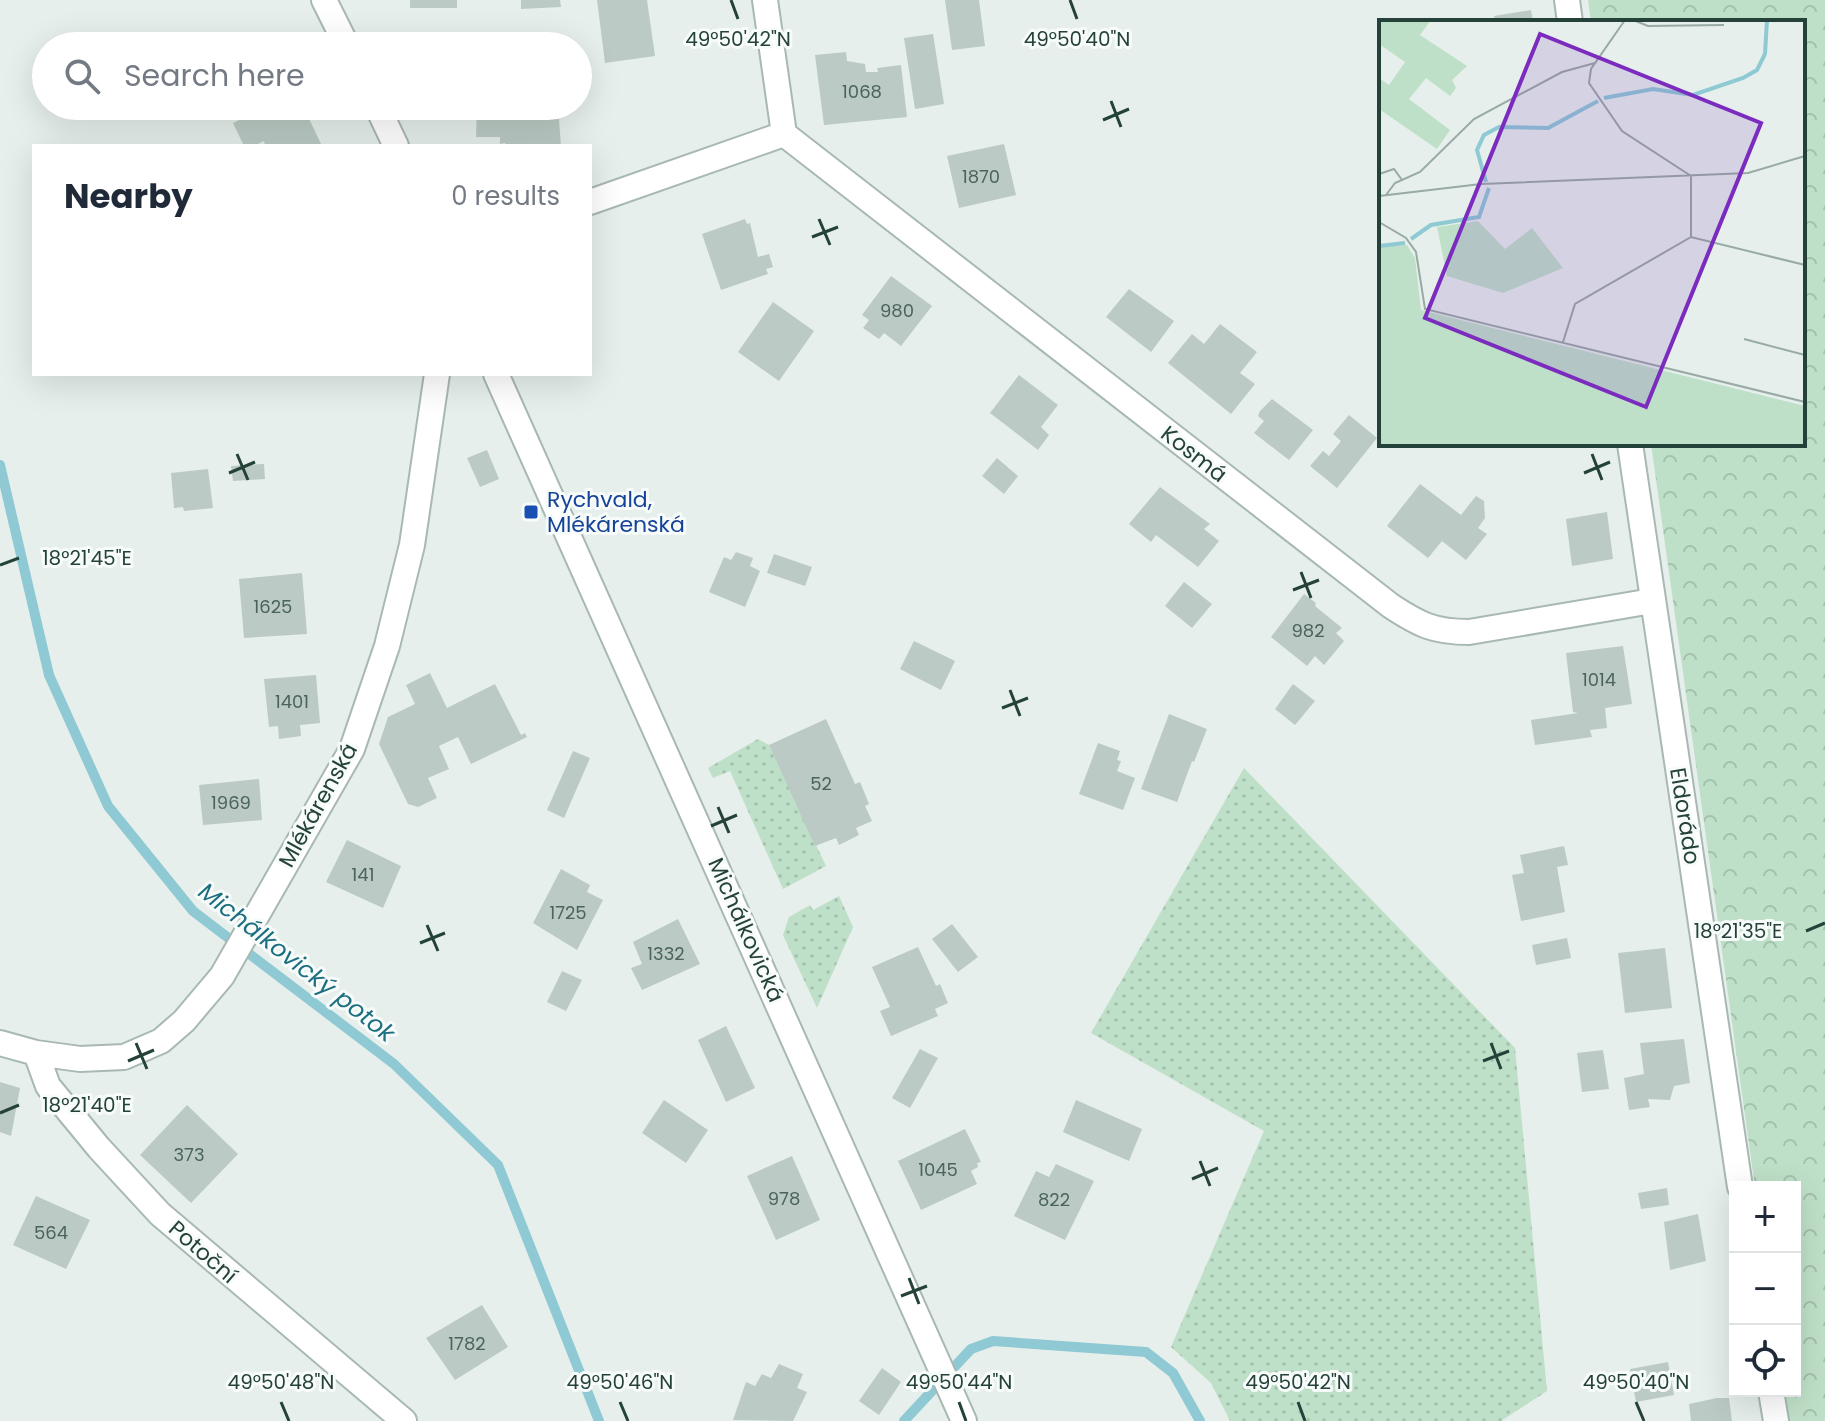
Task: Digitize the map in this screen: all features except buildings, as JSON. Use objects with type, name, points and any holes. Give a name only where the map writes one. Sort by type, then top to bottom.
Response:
[{"type":"street","points":[[324,0],[340,32]]},
{"type":"street","points":[[592,201],[784,134],[765,0]]},
{"type":"street","points":[[1567,0],[1570,20]]},
{"type":"street","points":[[384,120],[395,144]]},
{"type":"street","name":"Kosmá","points":[[784,134],[1295,533],[1414,621],[1443,632],[1469,632],[1652,601]]},
{"type":"street","name":"Mlékárenská","points":[[0,1043],[36,1053],[80,1059],[124,1057],[161,1041],[184,1021],[222,976],[352,749],[387,646],[412,545],[437,376]]},
{"type":"street","name":"Michálkovická","points":[[497,376],[743,921],[961,1415]]},
{"type":"street","name":"Eldorádo","points":[[1630,446],[1739,1181]]},
{"type":"street","name":"Potoční","points":[[36,1053],[48,1086],[99,1148],[160,1214],[404,1421]]},
{"type":"street","points":[[1772,1397],[1776,1421]]},
{"type":"green space","points":[[1588,0],[1825,0],[1825,1421],[1787,1421],[1784,1397],[1801,1397],[1801,1181],[1754,1181],[1651,446],[1805,446],[1805,20],[1591,20]]},
{"type":"green space","points":[[758,739],[769,745],[826,866],[783,889],[730,771],[713,778],[708,768]]},
{"type":"green space","points":[[1244,768],[1515,1048],[1547,1391],[1501,1421],[1230,1421],[1211,1383],[1171,1347],[1264,1131],[1091,1033]]},
{"type":"green space","points":[[839,896],[853,927],[817,1008],[783,935],[789,917],[810,905],[813,910]]},
{"type":"waterway","name":"Michálkovický potok","points":[[0,465],[49,675],[108,806],[193,911],[394,1064],[498,1165],[599,1421]]},
{"type":"waterway","name":"Michálkovický potok","points":[[904,1421],[971,1349],[993,1341],[1146,1352],[1173,1373],[1200,1421]]},
{"type":"place","name":"Rychvald, Mlékárenská","points":[[531,512]]}]
